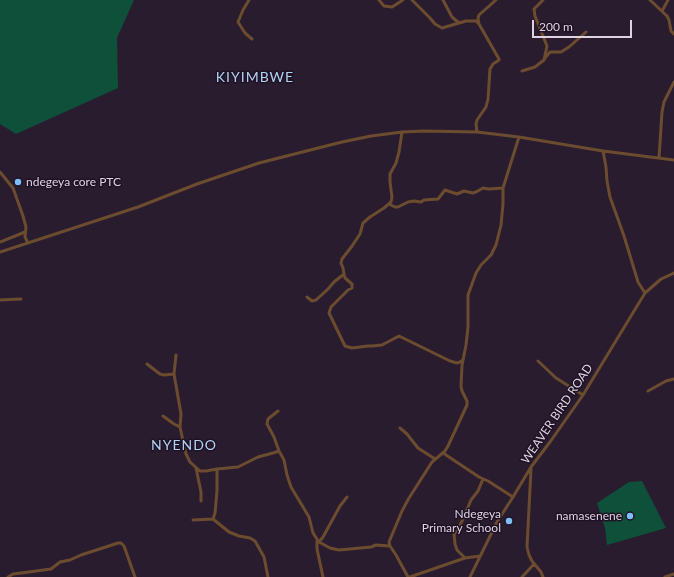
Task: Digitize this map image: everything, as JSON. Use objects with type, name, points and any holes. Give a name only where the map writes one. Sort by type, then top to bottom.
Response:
[{"type":"street","points":[[249,0],[242,10],[238,22],[245,33],[252,39]]},
{"type":"street","points":[[379,0],[384,6],[392,7],[403,0]]},
{"type":"street","points":[[412,0],[435,24],[442,28],[466,21],[476,21],[479,24]]},
{"type":"street","points":[[443,0],[452,17],[459,23]]},
{"type":"street","points":[[477,132],[477,120],[486,108],[488,99],[490,69],[499,59],[479,24],[478,18],[480,14],[496,0]]},
{"type":"street","points":[[543,0],[534,9],[535,16],[547,46],[544,60]]},
{"type":"street","points":[[650,0],[667,16],[671,31],[674,34]]},
{"type":"street","points":[[662,11],[668,0]]},
{"type":"street","points":[[522,71],[535,67],[544,60],[550,52],[561,52],[586,32]]},
{"type":"street","points":[[659,158],[662,112],[664,102],[674,82]]},
{"type":"street","points":[[0,252],[138,207],[197,184],[259,163],[371,136],[432,130],[477,132],[674,160]]},
{"type":"street","points":[[402,132],[396,163],[390,174],[392,200],[389,204],[363,223],[360,234],[342,259],[341,263],[345,278],[352,284],[352,288],[348,290],[332,307],[329,313],[345,346],[352,348],[382,345],[398,336],[450,361],[456,363],[463,360]]},
{"type":"street","points":[[481,556],[465,558],[409,577],[389,542],[409,498],[434,459],[443,453],[448,446],[468,402],[461,386],[462,366],[467,339],[468,295],[476,273],[481,265],[491,255],[496,245],[501,225],[503,188],[519,138]]},
{"type":"street","points":[[603,151],[610,197],[638,282],[645,293]]},
{"type":"street","points":[[0,172],[12,188],[20,207],[25,221],[25,237],[28,243]]},
{"type":"street","points":[[389,204],[398,207],[408,202],[421,202],[424,200],[438,199],[445,190],[457,194],[464,191],[473,193],[483,188],[503,188]]},
{"type":"street","points":[[0,242],[25,232]]},
{"type":"street","name":"WEAVER BIRD ROAD","points":[[470,577],[498,522],[531,467],[583,395],[645,293],[661,279],[674,273]]},
{"type":"street","points":[[307,297],[312,301],[316,300],[344,274]]},
{"type":"street","points":[[0,300],[21,299]]},
{"type":"street","points":[[176,355],[174,374],[181,414],[180,426],[188,458],[196,468],[202,471],[238,467],[258,457],[273,454],[279,451]]},
{"type":"street","points":[[538,361],[556,378],[583,395]]},
{"type":"street","points":[[147,364],[160,374],[174,374]]},
{"type":"street","points":[[648,391],[666,381],[674,379]]},
{"type":"street","points":[[278,411],[268,419],[267,424],[284,460],[291,487],[309,518],[313,533],[318,541],[330,548],[339,550],[371,547],[376,545],[390,546]]},
{"type":"street","points":[[164,416],[174,424],[180,426]]},
{"type":"street","points":[[400,428],[418,448],[434,459]]},
{"type":"street","points":[[443,453],[461,466],[513,497]]},
{"type":"street","points":[[531,467],[527,547],[529,555],[543,577]]},
{"type":"street","points":[[196,468],[201,492],[201,501]]},
{"type":"street","points":[[213,519],[217,491],[217,469]]},
{"type":"street","points":[[465,558],[457,550],[454,534],[457,531],[471,500],[483,479]]},
{"type":"street","points":[[324,576],[317,549],[318,541],[323,537],[334,514],[347,497]]},
{"type":"street","points":[[193,520],[213,519],[229,532],[255,541],[264,557],[268,577]]},
{"type":"street","points":[[8,577],[13,574],[51,569],[60,562],[70,560],[118,542],[122,543],[124,546],[136,577]]},
{"type":"street","points":[[522,577],[534,564]]},
{"type":"street","points":[[665,577],[674,574]]},
{"type":"green space","points":[[0,0],[134,0],[117,38],[118,88],[16,134],[0,124]]},
{"type":"green space","name":"namasenene","points":[[642,481],[666,528],[607,545],[605,528],[597,503],[629,482]]},
{"type":"place","name":"ndegeya core PTC","points":[[18,182]]},
{"type":"place","name":"namasenene","points":[[630,516]]},
{"type":"place","name":"Ndegeya Primary School","points":[[509,521]]},
{"type":"district","name":"KIYIMBWE","points":[[255,77]]},
{"type":"district","name":"NYENDO","points":[[184,445]]}]
